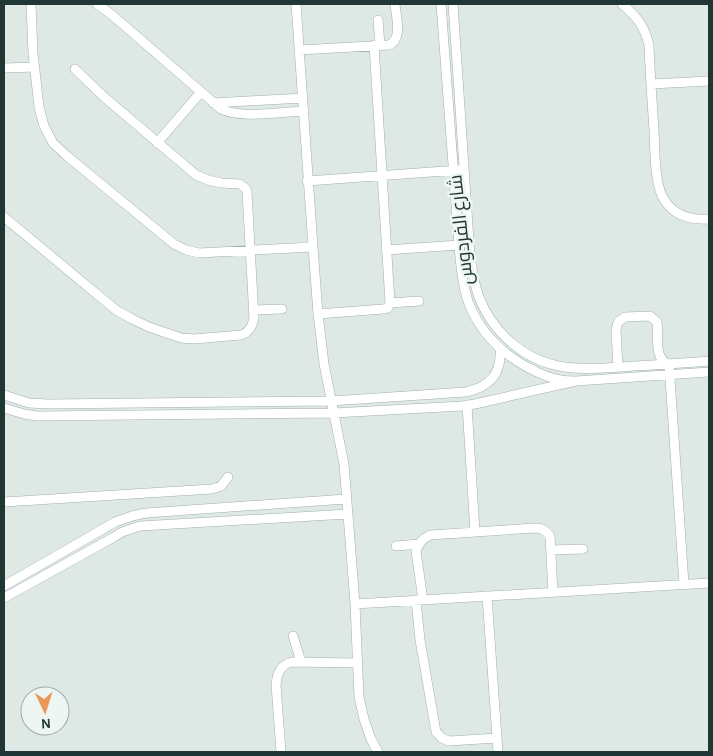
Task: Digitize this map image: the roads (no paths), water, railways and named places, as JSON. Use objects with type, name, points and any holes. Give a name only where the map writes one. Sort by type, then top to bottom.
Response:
[{"type":"street","points":[[31,4],[39,107],[44,126],[53,143],[66,156],[174,244],[186,250],[199,253],[313,247]]},
{"type":"street","points":[[97,4],[221,109],[234,114],[304,111]]},
{"type":"street","points":[[296,4],[307,181],[318,314],[324,364],[344,464],[360,697],[364,719],[378,752]]},
{"type":"street","points":[[299,50],[393,43],[397,38],[398,32],[395,4]]},
{"type":"street","name":"شارع الفردوس","points":[[441,4],[463,282],[469,304],[479,323],[500,349],[509,356],[544,376],[559,380],[576,381],[709,372]]},
{"type":"street","name":"شارع الفردوس","points":[[452,4],[470,256],[474,279],[489,317],[513,345],[547,364],[582,368],[709,361]]},
{"type":"street","points":[[622,4],[633,14],[646,31],[649,45],[656,176],[663,200],[685,217],[709,219]]},
{"type":"street","points":[[318,314],[383,310],[388,308],[390,303],[382,176],[377,45],[378,20]]},
{"type":"street","points":[[4,68],[35,67]]},
{"type":"street","points":[[4,217],[116,310],[149,328],[181,338],[194,339],[241,335],[246,333],[252,326],[254,318],[246,189],[240,184],[208,180],[196,175],[102,96],[75,69]]},
{"type":"street","points":[[651,84],[709,81]]},
{"type":"street","points":[[157,142],[201,92]]},
{"type":"street","points":[[213,102],[303,98]]},
{"type":"street","points":[[307,181],[464,170]]},
{"type":"street","points":[[386,250],[459,245]]},
{"type":"street","points":[[390,303],[419,301]]},
{"type":"street","points":[[253,310],[282,309]]},
{"type":"street","points":[[618,367],[616,330],[618,322],[625,318],[650,316],[657,322],[659,353],[663,361],[669,364],[684,584]]},
{"type":"street","points":[[4,395],[20,401],[39,404],[331,401],[466,392],[487,384],[496,374],[500,362],[500,349]]},
{"type":"street","points":[[4,408],[36,416],[334,413],[467,405],[576,381]]},
{"type":"street","points":[[467,405],[475,532]]},
{"type":"street","points":[[4,502],[212,489],[221,486],[228,478]]},
{"type":"street","points":[[4,586],[115,522],[132,516],[156,512],[346,499]]},
{"type":"street","points":[[4,598],[122,532],[140,526],[348,514]]},
{"type":"street","points":[[497,738],[449,741],[442,738],[436,732],[420,640],[420,600],[416,551],[419,544],[430,535],[541,528],[550,536],[553,592]]},
{"type":"street","points":[[396,546],[419,544]]},
{"type":"street","points":[[551,550],[583,549]]},
{"type":"street","points":[[355,604],[709,583]]},
{"type":"street","points":[[487,596],[498,752]]},
{"type":"street","points":[[293,636],[301,662]]},
{"type":"street","points":[[281,752],[276,695],[277,677],[280,670],[288,664],[301,662],[357,663]]}]
